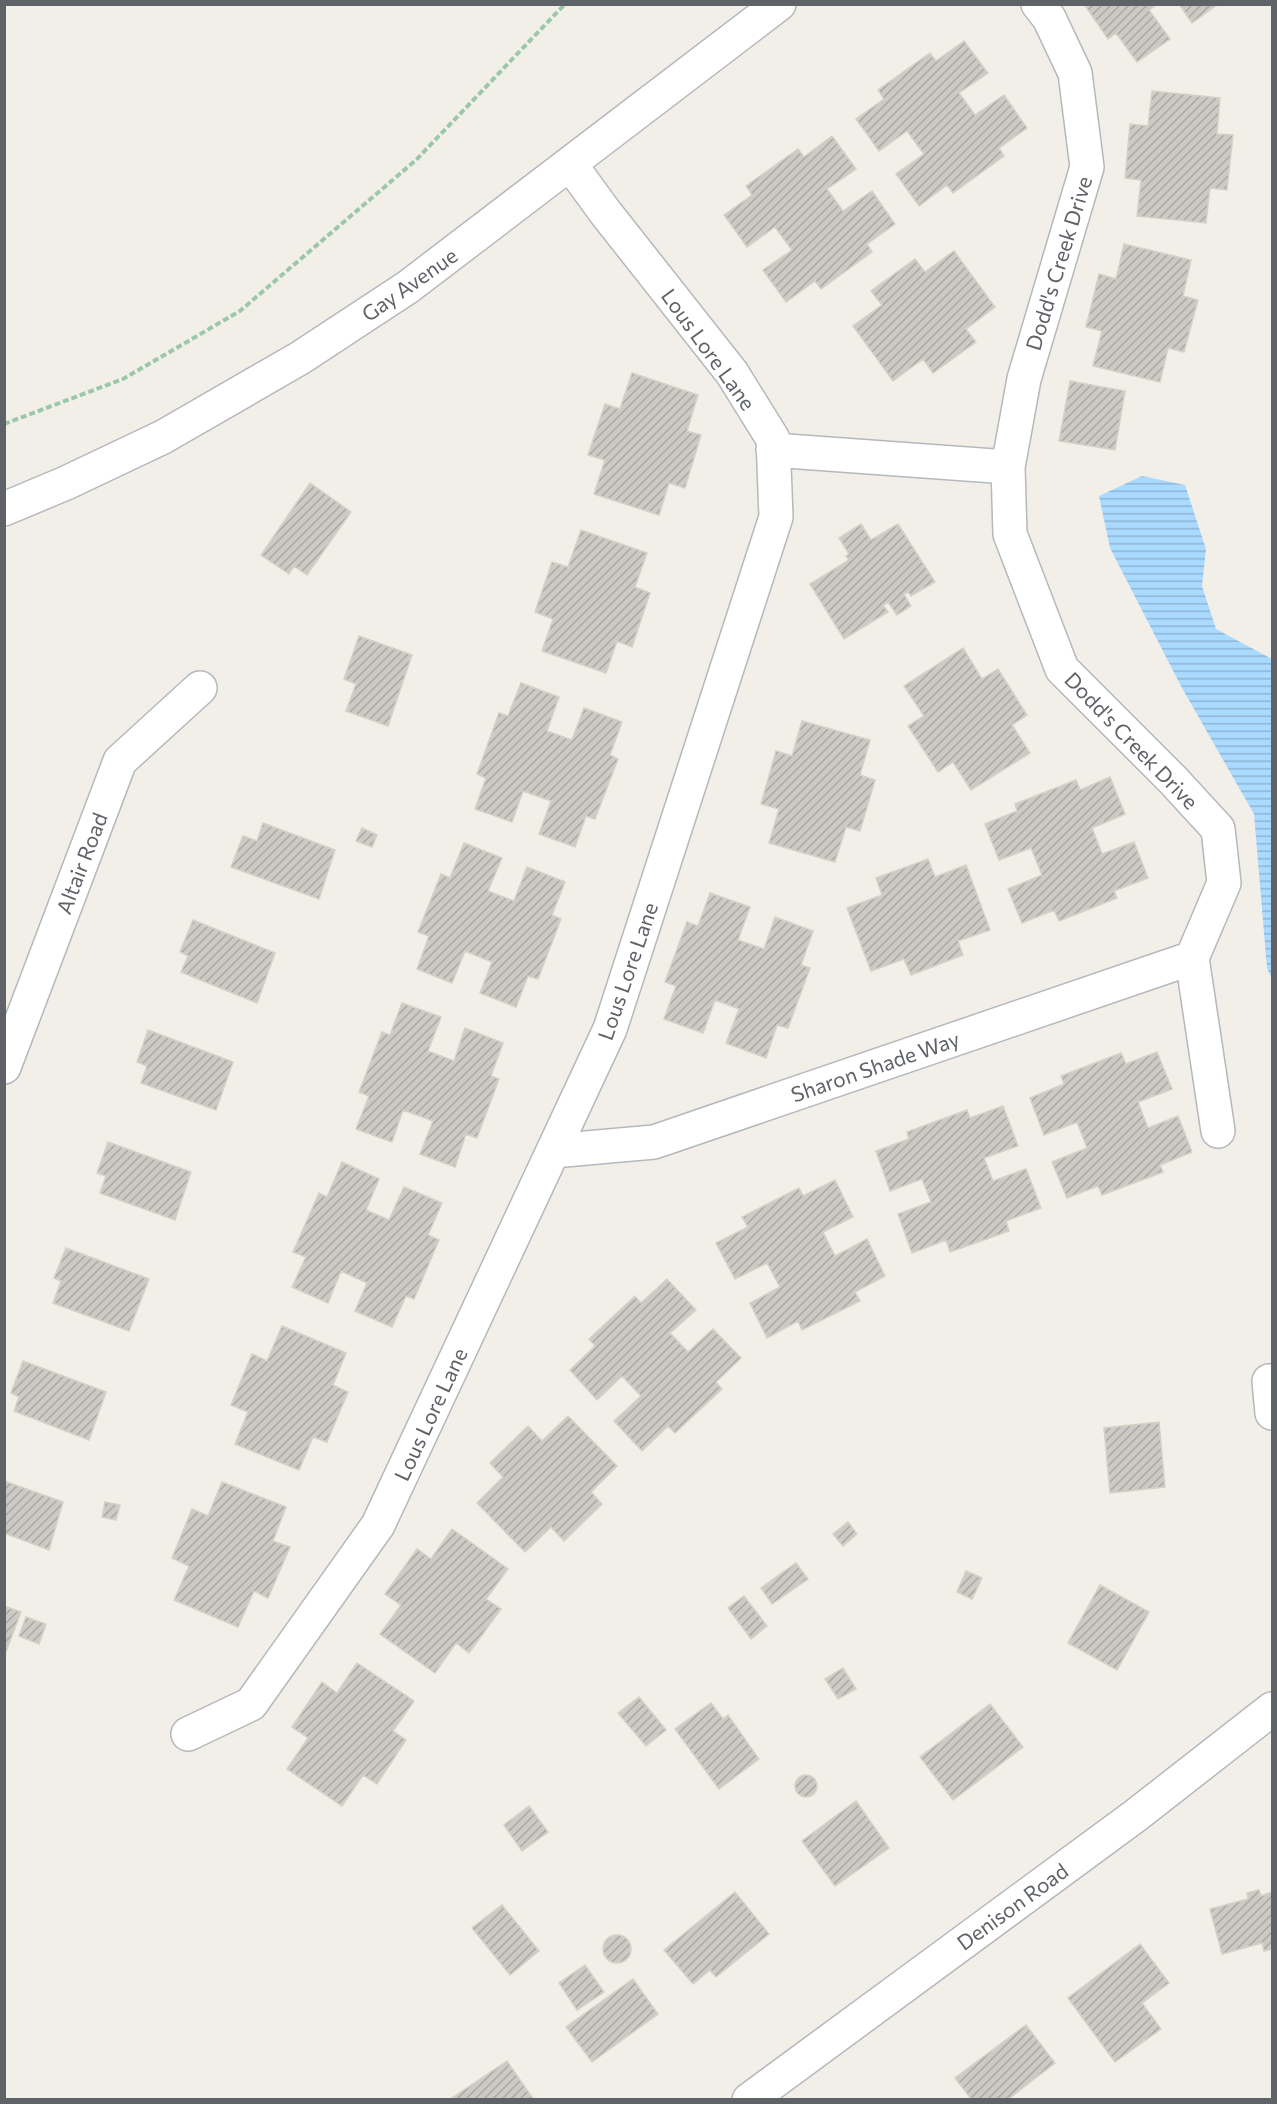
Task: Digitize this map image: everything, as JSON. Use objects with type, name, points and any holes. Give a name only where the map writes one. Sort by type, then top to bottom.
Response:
[{"type":"street","name":"Gay Avenue","points":[[4,509],[66,483],[163,437],[300,358],[408,287],[779,4]]},
{"type":"street","name":"Dodd's Creek Drive","points":[[1038,4],[1048,18],[1075,73],[1087,168],[1023,378],[1008,467],[1010,534],[1062,669],[1173,780],[1218,829],[1224,883],[1192,958]]},
{"type":"street","name":"Lous Lore Lane","points":[[188,1734],[250,1704],[378,1525],[610,1029],[776,517],[773,439],[732,373],[570,164]]},
{"type":"street","points":[[773,450],[1008,467]]},
{"type":"street","name":"Altair Road","points":[[4,1067],[120,761],[200,688]]},
{"type":"street","points":[[1192,958],[1218,1131]]},
{"type":"street","name":"Sharon Shade Way","points":[[553,1151],[654,1142],[1192,958]]},
{"type":"street","points":[[1269,1380],[1272,1413]]},
{"type":"street","name":"Denison Road","points":[[749,2100],[1135,1816],[1272,1709]]},
{"type":"path","points":[[4,424],[123,380],[240,311],[416,160],[565,4]]},
{"type":"water","points":[[1142,476],[1185,485],[1206,549],[1202,586],[1216,629],[1272,659],[1272,979],[1267,968],[1254,814],[1182,688],[1110,548],[1099,496]]},
{"type":"building","points":[[1084,4],[1157,4],[1149,10],[1170,39],[1137,62],[1116,33],[1108,39]]},
{"type":"building","points":[[1179,4],[1218,4],[1192,23]]},
{"type":"building","points":[[964,41],[988,73],[959,93],[975,115],[1004,95],[1027,128],[999,148],[1004,156],[953,193],[947,185],[919,206],[896,174],[924,154],[907,131],[879,151],[856,119],[884,99],[878,90],[930,53],[936,61]]},
{"type":"building","points":[[1152,91],[1220,98],[1217,134],[1233,135],[1227,190],[1210,188],[1206,223],[1137,216],[1141,180],[1125,178],[1130,124],[1148,126]]},
{"type":"building","points":[[832,136],[856,169],[827,189],[843,211],[872,191],[895,224],[867,244],[872,252],[821,289],[815,281],[786,302],[763,270],[792,250],[775,227],[747,247],[724,215],[752,195],[746,186],[798,149],[804,157]]},
{"type":"building","points":[[1124,244],[1191,260],[1183,296],[1198,300],[1184,352],[1168,348],[1160,382],[1093,366],[1102,331],[1086,327],[1099,274],[1116,279]]},
{"type":"building","points":[[954,251],[995,307],[966,329],[976,342],[933,373],[923,359],[893,381],[853,326],[882,305],[871,291],[915,259],[925,272]]},
{"type":"building","points":[[632,373],[698,395],[687,431],[701,435],[685,488],[669,483],[659,515],[594,494],[605,460],[588,455],[605,404],[620,409]]},
{"type":"building","points":[[1070,381],[1125,391],[1115,450],[1059,441]]},
{"type":"building","points":[[310,483],[351,512],[307,575],[294,566],[289,574],[261,555]]},
{"type":"building","points":[[861,524],[871,540],[898,524],[935,582],[911,596],[908,592],[904,594],[911,606],[897,615],[888,602],[883,605],[888,612],[844,639],[810,584],[849,560],[846,556],[849,554],[839,538]]},
{"type":"building","points":[[581,530],[647,553],[635,587],[650,593],[632,647],[617,641],[606,673],[542,651],[553,619],[535,612],[552,562],[568,567]]},
{"type":"building","points":[[359,636],[412,655],[388,726],[346,711],[356,684],[344,679]]},
{"type":"building","points":[[963,648],[982,679],[998,669],[1027,715],[1012,725],[1030,753],[971,790],[953,762],[938,772],[908,726],[924,716],[904,686]]},
{"type":"building","points":[[521,683],[559,697],[547,731],[572,740],[584,708],[622,722],[610,755],[618,759],[595,819],[586,816],[575,847],[539,834],[551,801],[523,791],[512,822],[475,809],[486,778],[477,774],[499,713],[508,716]]},
{"type":"building","points":[[802,721],[870,740],[860,775],[875,780],[860,831],[846,827],[835,862],[769,843],[779,809],[761,804],[776,751],[792,756]]},
{"type":"building","points":[[1110,777],[1125,814],[1092,828],[1102,854],[1134,842],[1148,878],[1114,891],[1117,898],[1059,921],[1054,910],[1022,923],[1008,889],[1042,875],[1031,848],[999,860],[985,824],[1017,811],[1015,804],[1076,780],[1080,790]]},
{"type":"building","points":[[263,823],[335,850],[319,899],[231,867],[243,836],[257,841]]},
{"type":"building","points":[[362,828],[377,835],[372,847],[356,841]]},
{"type":"building","points":[[464,843],[502,858],[488,891],[514,901],[527,867],[565,882],[552,915],[561,919],[538,979],[528,976],[516,1007],[480,993],[492,962],[465,951],[452,983],[417,969],[429,936],[418,932],[441,874],[450,878]]},
{"type":"building","points":[[928,859],[935,877],[966,865],[990,930],[958,941],[963,955],[911,975],[904,959],[871,971],[847,908],[882,895],[876,878]]},
{"type":"building","points":[[710,893],[750,907],[738,940],[764,949],[775,917],[813,931],[801,965],[810,968],[788,1028],[777,1025],[766,1058],[726,1043],[739,1009],[715,1000],[703,1033],[664,1019],[676,986],[665,982],[687,922],[698,926]]},
{"type":"building","points":[[193,920],[275,953],[257,1003],[181,972],[188,956],[180,952]]},
{"type":"building","points":[[402,1003],[441,1017],[428,1051],[454,1061],[465,1028],[503,1043],[491,1076],[499,1079],[477,1138],[466,1134],[455,1167],[420,1154],[433,1121],[403,1110],[392,1142],[356,1129],[369,1096],[359,1092],[382,1032],[390,1035]]},
{"type":"building","points":[[148,1030],[233,1062],[216,1110],[141,1083],[147,1066],[137,1062]]},
{"type":"building","points":[[1157,1052],[1172,1089],[1138,1102],[1148,1128],[1178,1116],[1192,1152],[1160,1165],[1163,1172],[1102,1195],[1098,1186],[1067,1198],[1052,1162],[1087,1148],[1077,1122],[1044,1135],[1030,1098],[1064,1084],[1061,1076],[1121,1053],[1126,1064]]},
{"type":"building","points":[[1003,1106],[1018,1146],[984,1158],[993,1181],[1026,1169],[1041,1208],[1006,1221],[1009,1231],[950,1252],[946,1240],[912,1253],[898,1214],[931,1202],[922,1179],[890,1191],[876,1151],[909,1139],[907,1132],[967,1110],[970,1118]]},
{"type":"building","points":[[108,1142],[191,1172],[175,1220],[100,1193],[106,1176],[97,1173]]},
{"type":"building","points":[[342,1162],[379,1179],[366,1210],[389,1220],[404,1187],[442,1203],[428,1235],[439,1240],[414,1299],[406,1296],[392,1327],[355,1311],[367,1283],[341,1271],[328,1303],[292,1287],[306,1257],[293,1252],[319,1193],[327,1197]]},
{"type":"building","points":[[835,1180],[853,1217],[823,1232],[835,1256],[867,1239],[885,1276],[855,1292],[860,1301],[802,1330],[798,1321],[767,1338],[750,1303],[780,1287],[767,1263],[735,1279],[716,1243],[748,1227],[742,1217],[799,1188],[803,1196]]},
{"type":"building","points":[[66,1248],[149,1279],[129,1331],[53,1303],[61,1281],[54,1278]]},
{"type":"building","points":[[667,1279],[696,1310],[670,1333],[688,1352],[713,1329],[741,1358],[716,1382],[722,1389],[675,1433],[668,1426],[642,1451],[614,1421],[641,1396],[622,1376],[597,1400],[570,1370],[595,1346],[589,1339],[635,1296],[641,1303]]},
{"type":"building","points":[[282,1326],[346,1353],[333,1385],[348,1392],[327,1442],[313,1437],[299,1470],[235,1444],[248,1412],[231,1405],[252,1354],[267,1361]]},
{"type":"building","points":[[23,1361],[106,1392],[89,1440],[14,1411],[19,1397],[11,1393]]},
{"type":"building","points":[[568,1416],[617,1466],[591,1492],[602,1504],[564,1541],[551,1527],[525,1552],[477,1503],[503,1477],[490,1463],[528,1426],[542,1441]]},
{"type":"building","points":[[1159,1422],[1165,1487],[1110,1493],[1104,1428]]},
{"type":"building","points":[[4,1481],[63,1502],[49,1550],[4,1533]]},
{"type":"building","points":[[222,1482],[286,1507],[273,1541],[290,1547],[268,1598],[254,1591],[238,1627],[174,1600],[189,1566],[172,1558],[192,1509],[208,1516]]},
{"type":"building","points":[[105,1502],[120,1505],[116,1520],[102,1517]]},
{"type":"building","points":[[848,1522],[857,1534],[843,1546],[833,1534]]},
{"type":"building","points":[[452,1529],[508,1569],[486,1599],[501,1609],[469,1653],[456,1643],[435,1673],[380,1634],[401,1605],[385,1594],[417,1549],[431,1559]]},
{"type":"building","points":[[796,1563],[808,1579],[772,1604],[761,1588]]},
{"type":"building","points":[[966,1571],[982,1578],[972,1599],[957,1592]]},
{"type":"building","points":[[1100,1585],[1149,1612],[1117,1670],[1068,1643]]},
{"type":"building","points":[[744,1596],[767,1626],[751,1639],[728,1608]]},
{"type":"building","points":[[4,1606],[21,1612],[4,1657]]},
{"type":"building","points":[[26,1617],[46,1624],[39,1644],[19,1636]]},
{"type":"building","points":[[357,1663],[414,1701],[393,1731],[406,1740],[377,1784],[363,1775],[342,1806],[287,1769],[308,1738],[292,1727],[322,1682],[337,1693]]},
{"type":"building","points":[[843,1668],[856,1689],[838,1699],[825,1679]]},
{"type":"building","points":[[639,1697],[666,1730],[646,1746],[618,1713]]},
{"type":"building","points":[[711,1703],[723,1719],[728,1715],[759,1759],[719,1789],[675,1729]]},
{"type":"building","points":[[990,1704],[1023,1747],[953,1800],[920,1757]]},
{"type":"building","points":[[806,1775],[814,1778],[817,1786],[814,1794],[806,1797],[798,1794],[795,1786],[798,1778]]},
{"type":"building","points":[[856,1801],[889,1848],[835,1886],[802,1841]]},
{"type":"building","points":[[529,1806],[548,1832],[522,1851],[504,1825]]},
{"type":"building","points":[[1259,1890],[1261,1896],[1272,1892],[1272,1949],[1264,1951],[1262,1943],[1222,1954],[1210,1909],[1248,1899],[1247,1893]]},
{"type":"building","points":[[735,1892],[769,1934],[716,1977],[710,1970],[693,1984],[664,1950]]},
{"type":"building","points":[[502,1905],[539,1951],[510,1975],[472,1928]]},
{"type":"building","points":[[617,1935],[627,1939],[631,1949],[627,1959],[617,1963],[607,1959],[603,1949],[607,1939]]},
{"type":"building","points":[[1140,1944],[1169,1983],[1142,2003],[1161,2029],[1115,2062],[1068,1998]]},
{"type":"building","points":[[585,1965],[604,1992],[577,2010],[559,1983]]},
{"type":"building","points":[[633,1979],[658,2014],[592,2062],[566,2027]]},
{"type":"building","points":[[1026,2025],[1055,2063],[1007,2100],[972,2100],[955,2078]]},
{"type":"building","points":[[507,2061],[534,2100],[453,2100],[452,2098]]}]
